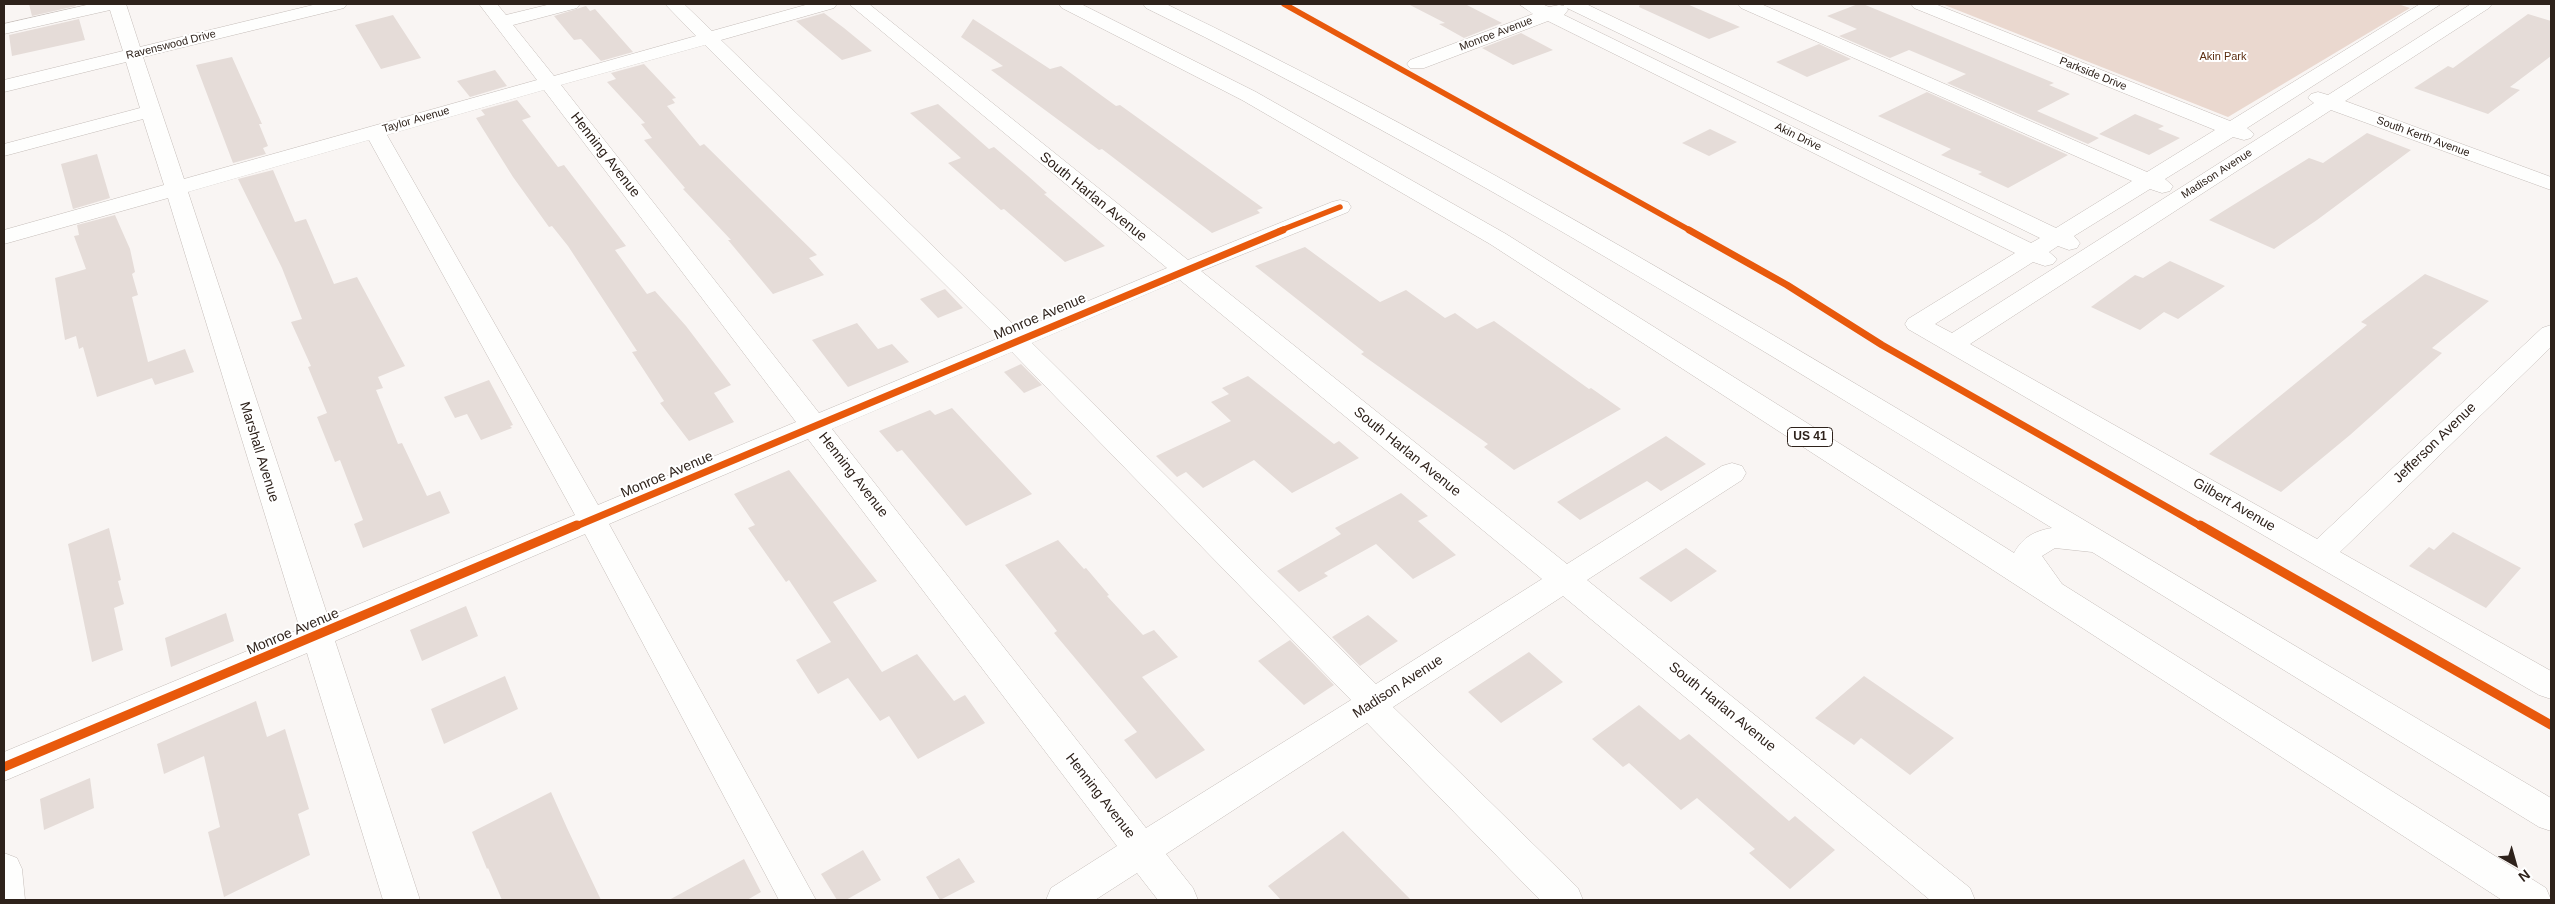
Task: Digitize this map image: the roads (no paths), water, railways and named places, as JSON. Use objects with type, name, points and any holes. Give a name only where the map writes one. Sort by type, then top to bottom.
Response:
[{"type":"main road","points":[[4,29],[116,4]]},
{"type":"main road","name":"Marshall Avenue","points":[[116,4],[134,54],[402,900]]},
{"type":"main road","name":"Ravenswood Drive","points":[[4,86],[338,4]]},
{"type":"main road","points":[[495,13],[571,4]]},
{"type":"main road","points":[[674,4],[1016,341],[1565,900]]},
{"type":"main road","name":"Taylor Avenue","points":[[4,237],[828,4]]},
{"type":"main road","name":"South Harlan Avenue","points":[[858,4],[1957,900]]},
{"type":"main road","name":"US 41","points":[[1068,4],[1249,96],[1498,239],[2534,900]]},
{"type":"main road","points":[[1152,4],[1363,110],[1514,193],[2113,550],[2551,816]]},
{"type":"main road","name":"Akin Drive","points":[[1528,4],[2067,271]]},
{"type":"main road","name":"Monroe Avenue","points":[[1417,64],[1574,4]]},
{"type":"main road","name":"Akin Drive","points":[[1574,4],[2093,254]]},
{"type":"main road","points":[[1746,4],[2184,196]]},
{"type":"main road","name":"Parkside Drive","points":[[1920,4],[2266,143]]},
{"type":"main road","points":[[2031,253],[2430,4],[2465,15]]},
{"type":"main road","name":"Madison Avenue","points":[[1952,344],[2483,4]]},
{"type":"main road","name":"Henning Avenue","points":[[495,13],[1180,900]]},
{"type":"main road","name":"South Kerth Avenue","points":[[2295,89],[2551,184]]},
{"type":"main road","points":[[4,150],[151,111]]},
{"type":"main road","points":[[375,132],[592,520],[798,900]]},
{"type":"main road","name":"Monroe Avenue","points":[[4,767],[1183,270],[1340,208]]},
{"type":"main road","name":"Gilbert Avenue","points":[[2031,253],[1917,324],[2551,686]]},
{"type":"main road","name":"Jefferson Avenue","points":[[2319,554],[2551,333]]},
{"type":"main road","name":"Madison Avenue","points":[[1064,900],[1732,473]]},
{"type":"main road","points":[[2058,596],[2036,571],[2027,556],[2036,543],[2045,539],[2075,538],[2113,550]]},
{"type":"main road","points":[[4,869],[8,900]]},
{"type":"park label","name":"Akin Park","points":[[2223,57]]}]
